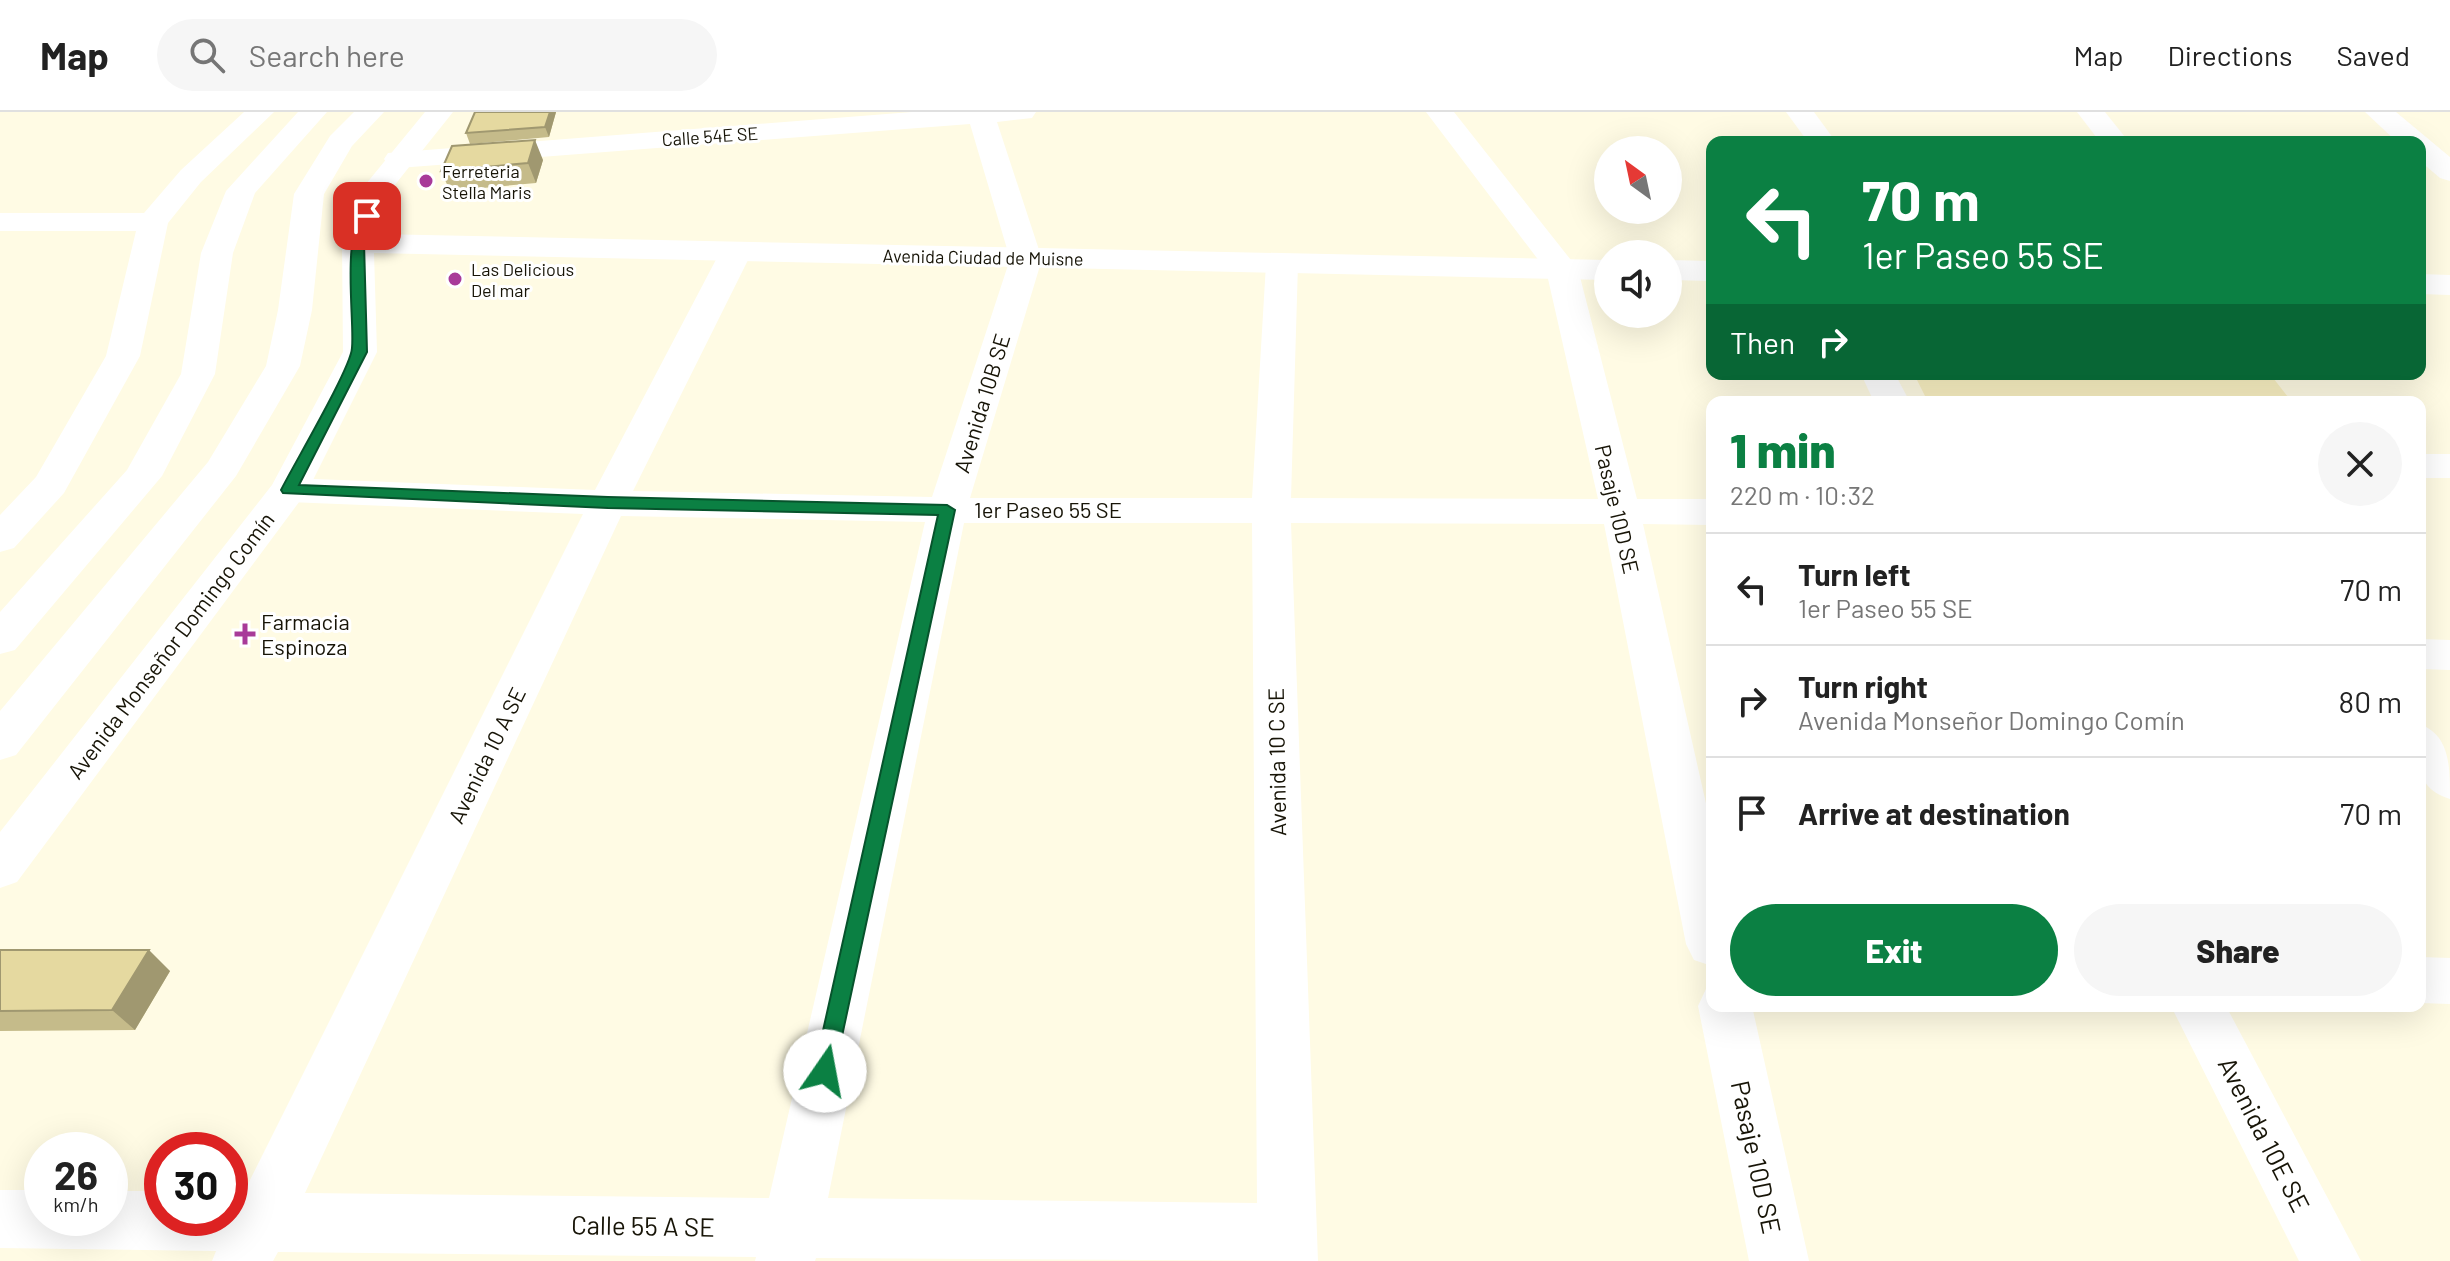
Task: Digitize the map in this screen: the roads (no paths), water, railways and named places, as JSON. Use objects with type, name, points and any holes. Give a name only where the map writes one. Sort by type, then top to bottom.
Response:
[{"type":"street","points":[[0,539],[51,484],[123,356],[153,222],[191,176],[260,112]]},
{"type":"street","points":[[0,639],[143,476],[198,374],[217,253],[241,191],[313,112]]},
{"type":"street","points":[[0,743],[223,468],[283,366],[295,310],[309,194],[340,142],[370,112]]},
{"type":"street","name":"Avenida Monseñor Domingo Comín","points":[[0,868],[289,490],[360,352],[358,243],[376,190],[439,112]]},
{"type":"street","name":"Pasaje 10D SE","points":[[1440,112],[1562,269],[1620,509],[1706,916]]},
{"type":"street","points":[[1800,112],[1818,136]]},
{"type":"street","points":[[2091,112],[2110,136]]},
{"type":"street","points":[[2379,112],[2407,136]]},
{"type":"street","points":[[994,113],[1026,259]]},
{"type":"street","name":"Calle 54E SE","points":[[398,159],[994,113]]},
{"type":"street","points":[[2426,152],[2450,172]]},
{"type":"street","points":[[0,222],[153,222]]},
{"type":"street","name":"Avenida Ciudad de Muisne","points":[[358,243],[1594,270]]},
{"type":"street","name":"Avenida 10 A SE","points":[[252,1240],[608,503],[736,252]]},
{"type":"street","name":"Avenida 10B SE","points":[[788,1244],[947,510],[1026,259]]},
{"type":"street","name":"Avenida 10 C SE","points":[[1282,264],[1271,508],[1287,1247]]},
{"type":"street","points":[[1682,270],[1706,271]]},
{"type":"street","points":[[2426,284],[2450,285]]},
{"type":"street","points":[[2426,466],[2450,466]]},
{"type":"street","name":"1er Paseo 55 SE","points":[[289,490],[608,503],[947,510],[1271,508],[1706,512]]},
{"type":"street","points":[[2426,654],[2450,655]]},
{"type":"street","points":[[2426,749],[2450,781]]},
{"type":"street","points":[[2426,980],[2450,981]]},
{"type":"street","name":"Pasaje 10D SE","points":[[1726,1012],[1779,1261]]},
{"type":"street","name":"Avenida 10E SE","points":[[2201,1012],[2331,1261]]},
{"type":"street","name":"Calle 55 A SE","points":[[0,1219],[252,1240],[1287,1247]]},
{"type":"place","name":"Ferreteria Stella Maris","points":[[426,181]]},
{"type":"place","name":"Las Delicious Del mar","points":[[455,279]]},
{"type":"place","name":"Farmacia Espinoza","points":[[245,634]]}]
